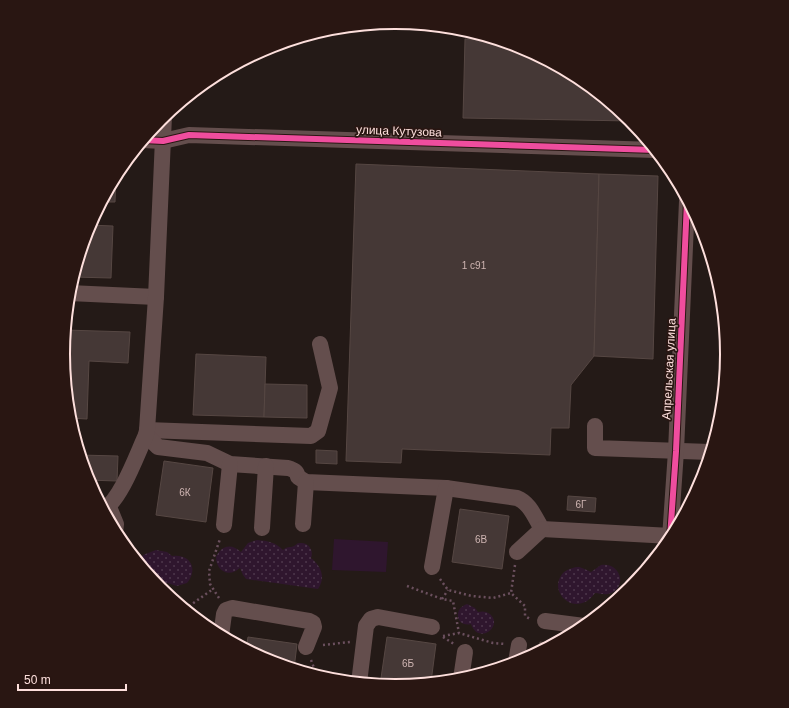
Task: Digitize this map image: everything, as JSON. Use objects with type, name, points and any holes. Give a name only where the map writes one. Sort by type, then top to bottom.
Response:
[{"type":"street","points":[[107,506],[124,483],[147,432],[156,297],[164,125]]},
{"type":"street","name":"улица Кутузова","points":[[150,140],[163,141],[189,135],[647,150]]},
{"type":"street","name":"Апрельская улица","points":[[672,524],[687,211]]},
{"type":"street","points":[[76,293],[156,297]]},
{"type":"street","points":[[147,432],[311,436],[318,431],[330,388],[320,344]]},
{"type":"street","points":[[595,426],[595,448],[704,452]]},
{"type":"street","points":[[147,432],[158,447],[207,453],[230,464],[266,466],[294,470],[298,473],[298,477],[306,482],[446,488],[518,498],[528,505],[542,528]]},
{"type":"street","points":[[224,525],[230,464]]},
{"type":"street","points":[[262,528],[266,466]]},
{"type":"street","points":[[303,524],[306,482]]},
{"type":"street","points":[[432,566],[446,488]]},
{"type":"street","points":[[518,552],[542,528],[664,537]]},
{"type":"street","points":[[222,629],[224,614],[226,610],[232,608],[309,621],[313,623],[314,627],[306,647]]},
{"type":"street","points":[[360,677],[366,626],[371,619],[378,617],[432,627]]},
{"type":"street","points":[[545,622],[573,625]]},
{"type":"street","points":[[517,655],[519,645]]},
{"type":"street","points":[[461,672],[465,652]]},
{"type":"path","points":[[224,525],[209,571],[210,584],[226,610]]},
{"type":"path","points":[[511,592],[518,552]]},
{"type":"path","points":[[432,566],[448,590],[472,596],[493,598],[511,592]]},
{"type":"path","points":[[407,586],[442,599],[453,601],[459,633]]},
{"type":"path","points":[[189,606],[213,589]]},
{"type":"path","points":[[442,599],[448,590]]},
{"type":"path","points":[[511,592],[525,606],[525,616],[532,621],[545,622]]},
{"type":"path","points":[[465,652],[442,636],[459,633],[493,643],[519,645]]},
{"type":"path","points":[[306,647],[364,640]]},
{"type":"shaded area","points":[[334,539],[388,542],[386,572],[332,570]]},
{"type":"shaded area","points":[[257,540],[271,542],[283,550],[300,543],[308,545],[312,553],[311,558],[320,568],[322,576],[318,589],[246,579],[240,568],[236,571],[228,573],[224,572],[218,566],[216,557],[224,548],[230,546],[241,552],[248,543]]},
{"type":"shaded area","points":[[156,550],[167,552],[172,556],[184,557],[191,563],[191,578],[187,583],[177,586],[167,583],[165,584],[142,558],[143,555]]},
{"type":"shaded area","points":[[601,565],[608,565],[618,572],[620,582],[614,591],[608,594],[595,593],[587,601],[579,604],[565,600],[560,594],[558,587],[559,579],[564,572],[571,568],[579,567],[591,572]]},
{"type":"shaded area","points":[[467,604],[475,608],[478,612],[487,612],[490,614],[494,624],[488,632],[479,633],[474,630],[471,624],[462,623],[460,621],[458,617],[459,610],[462,606]]},
{"type":"building","points":[[465,39],[475,39],[519,54],[557,73],[592,96],[621,121],[463,118]]},
{"type":"building","points":[[356,164],[599,174],[594,356],[571,385],[569,428],[551,428],[550,455],[402,449],[401,463],[346,461]]},
{"type":"building","points":[[599,174],[658,176],[653,359],[594,356]]},
{"type":"building","points":[[116,187],[115,202],[107,202]]},
{"type":"building","points":[[96,225],[113,226],[111,278],[79,277]]},
{"type":"building","points":[[70,330],[130,332],[128,363],[89,361],[87,419],[76,418],[72,396],[70,375]]},
{"type":"building","points":[[196,354],[266,357],[264,417],[193,415]]},
{"type":"building","points":[[265,384],[307,385],[307,418],[264,417]]},
{"type":"building","points":[[316,450],[337,451],[337,464],[316,463]]},
{"type":"building","points":[[86,455],[118,456],[117,481],[95,480]]},
{"type":"building","points":[[164,461],[213,468],[206,522],[156,515]]},
{"type":"building","points":[[568,496],[596,498],[595,512],[567,510]]},
{"type":"building","points":[[460,509],[509,516],[502,569],[452,562]]},
{"type":"building","points":[[248,637],[297,644],[295,663],[270,654],[247,643]]},
{"type":"building","points":[[387,637],[436,644],[432,677],[381,678]]},
{"type":"cycle path","points":[[150,140],[163,141],[189,135],[647,150]]},
{"type":"cycle path","points":[[671,525],[676,451],[687,211]]}]
